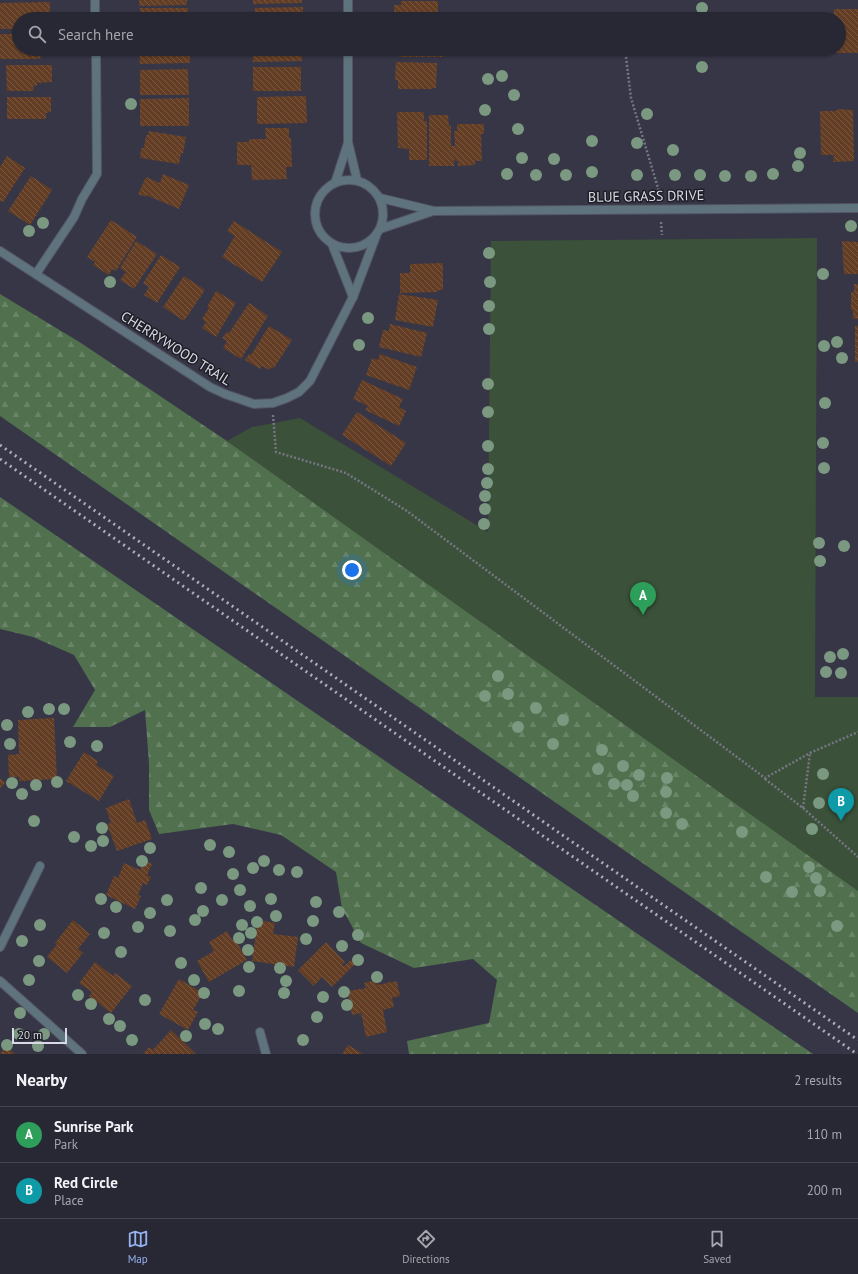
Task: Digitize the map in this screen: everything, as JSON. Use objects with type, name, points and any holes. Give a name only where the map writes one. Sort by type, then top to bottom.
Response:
[{"type":"street","points":[[95,0],[95,12]]},
{"type":"street","points":[[348,0],[348,12]]},
{"type":"street","points":[[36,274],[74,217],[82,199],[97,174],[96,56]]},
{"type":"street","points":[[348,56],[348,142],[356,180]]},
{"type":"street","points":[[335,183],[348,142]]},
{"type":"street","points":[[341,180],[356,180],[370,186],[380,198],[384,213],[382,225],[378,233],[367,244],[355,248],[343,248],[332,244],[322,236],[316,225],[314,213],[318,198],[328,187],[341,180]]},
{"type":"street","name":"BLUE GRASS DRIVE","points":[[380,198],[434,211],[858,208]]},
{"type":"street","name":"BLUE GRASS DRIVE","points":[[378,233],[434,211]]},
{"type":"street","name":"CHERRYWOOD TRAIL","points":[[0,251],[210,387],[254,404],[273,403],[287,398],[299,392],[310,381],[353,297],[378,233]]},
{"type":"street","points":[[332,244],[353,297]]},
{"type":"street","points":[[0,947],[40,866]]},
{"type":"street","points":[[0,981],[82,1054]]},
{"type":"street","points":[[260,1032],[266,1054]]},
{"type":"path","points":[[627,56],[631,98],[658,188],[662,236]]},
{"type":"path","points":[[273,403],[276,452],[346,473],[407,511],[765,778],[803,808],[858,857]]},
{"type":"path","points":[[765,778],[810,753],[858,732]]},
{"type":"path","points":[[803,808],[810,753]]},
{"type":"green space","points":[[817,238],[815,697],[858,697],[858,891],[227,441],[252,427],[300,418],[488,532],[491,241]]},
{"type":"green space","points":[[0,294],[81,343],[474,607],[858,890],[858,1013],[0,416]]},
{"type":"green space","points":[[0,497],[813,1054],[409,1054],[407,1041],[489,1023],[497,980],[473,959],[414,968],[361,943],[342,908],[336,872],[281,835],[233,824],[159,834],[149,810],[149,764],[145,710],[110,727],[73,727],[95,690],[74,655],[33,637],[0,629]]},
{"type":"building","points":[[139,0],[187,0],[187,5],[139,6]]},
{"type":"building","points":[[253,0],[302,0],[302,3],[253,4]]},
{"type":"building","points":[[401,1],[438,1],[438,12],[394,12],[394,5],[401,5]]},
{"type":"building","points":[[50,2],[50,12],[12,12],[12,29],[0,29],[0,3]]},
{"type":"building","points":[[303,7],[303,12],[255,12],[255,8]]},
{"type":"building","points":[[140,8],[188,8],[188,12],[140,12]]},
{"type":"building","points":[[834,9],[858,9],[858,53],[846,53],[846,12],[834,12]]},
{"type":"building","points":[[0,34],[12,34],[12,56],[41,56],[40,59],[0,59]]},
{"type":"building","points":[[139,56],[190,56],[190,63],[140,64]]},
{"type":"building","points":[[253,56],[302,56],[302,61],[253,62]]},
{"type":"building","points":[[399,56],[447,56],[441,57]]},
{"type":"building","points":[[396,62],[437,63],[436,88],[398,89],[398,80],[395,80]]},
{"type":"building","points":[[6,65],[52,65],[52,82],[37,83],[37,86],[33,86],[34,91],[7,91]]},
{"type":"building","points":[[253,67],[301,67],[301,91],[253,91]]},
{"type":"building","points":[[188,69],[189,95],[140,95],[140,70]]},
{"type":"building","points":[[306,96],[307,123],[257,124],[257,97]]},
{"type":"building","points":[[7,97],[51,97],[51,112],[46,113],[46,119],[7,119]]},
{"type":"building","points":[[189,98],[189,126],[140,126],[140,99]]},
{"type":"building","points":[[838,109],[853,110],[854,161],[833,162],[834,155],[821,155],[820,111],[836,111]]},
{"type":"building","points":[[397,112],[424,112],[424,121],[427,121],[427,160],[409,160],[409,149],[398,148]]},
{"type":"building","points":[[429,115],[448,115],[449,126],[451,126],[451,146],[455,146],[454,131],[457,131],[457,124],[484,124],[484,134],[481,134],[482,161],[475,161],[475,165],[458,166],[458,161],[455,161],[454,156],[454,166],[429,166]]},
{"type":"building","points":[[265,128],[289,128],[289,138],[291,138],[292,167],[286,167],[287,179],[252,180],[251,165],[237,165],[237,142],[249,142],[249,139],[266,139]]},
{"type":"building","points":[[149,131],[186,137],[183,154],[181,153],[179,164],[140,158],[141,148],[144,148],[146,135],[148,135]]},
{"type":"building","points":[[7,156],[25,168],[3,202],[0,201],[0,167]]},
{"type":"building","points":[[163,174],[189,185],[179,209],[146,195],[146,197],[138,194],[146,177],[160,183]]},
{"type":"building","points":[[31,176],[52,190],[30,225],[8,211]]},
{"type":"building","points":[[111,220],[137,237],[116,271],[112,269],[109,275],[93,265],[95,262],[87,257]]},
{"type":"building","points":[[234,221],[282,252],[262,282],[222,257],[235,236],[227,231]]},
{"type":"building","points":[[136,241],[157,254],[134,289],[120,280],[126,272],[120,268]]},
{"type":"building","points":[[842,241],[858,242],[858,274],[844,274]]},
{"type":"building","points":[[161,255],[180,267],[157,303],[144,295],[149,287],[143,283]]},
{"type":"building","points":[[443,263],[443,290],[438,290],[438,292],[400,293],[400,273],[410,273],[410,264]]},
{"type":"building","points":[[184,276],[205,290],[184,321],[163,307]]},
{"type":"building","points":[[854,284],[858,284],[858,319],[853,319],[853,310],[851,310],[851,292],[854,292]]},
{"type":"building","points":[[216,291],[236,303],[216,337],[202,328],[206,322],[202,319],[209,308],[207,307]]},
{"type":"building","points":[[399,294],[438,300],[433,327],[395,320]]},
{"type":"building","points":[[249,303],[268,316],[241,359],[223,348],[227,341],[222,338],[227,332],[229,333]]},
{"type":"building","points":[[390,324],[427,333],[421,357],[379,347],[383,330],[389,331]]},
{"type":"building","points":[[855,325],[858,326],[858,362],[855,362]]},
{"type":"building","points":[[269,326],[292,340],[274,368],[272,367],[269,370],[262,366],[260,369],[245,360],[249,354],[251,355]]},
{"type":"building","points":[[380,354],[417,367],[409,390],[366,375],[372,358],[378,360]]},
{"type":"building","points":[[362,380],[403,399],[399,407],[406,411],[399,426],[365,410],[368,406],[353,399]]},
{"type":"building","points":[[357,412],[406,443],[391,466],[342,435]]},
{"type":"building","points":[[54,718],[57,779],[19,781],[19,777],[9,777],[8,755],[19,754],[18,720]]},
{"type":"building","points":[[84,752],[98,761],[96,765],[114,776],[99,801],[66,781]]},
{"type":"building","points":[[0,778],[5,783],[0,788]]},
{"type":"building","points":[[129,799],[137,823],[145,820],[152,839],[117,851],[107,824],[111,823],[106,808]]},
{"type":"building","points":[[144,860],[152,864],[147,875],[151,877],[147,885],[143,883],[138,895],[141,896],[135,909],[106,895],[114,876],[118,878],[124,863],[140,870]]},
{"type":"building","points":[[73,920],[90,934],[78,949],[83,953],[67,973],[47,957],[57,944],[55,943]]},
{"type":"building","points":[[258,920],[275,923],[273,934],[298,937],[294,967],[252,961]]},
{"type":"building","points":[[227,931],[232,940],[235,939],[247,960],[209,982],[197,961],[214,951],[209,942]]},
{"type":"building","points":[[326,942],[345,962],[342,965],[344,966],[351,960],[355,964],[332,987],[322,977],[314,986],[298,970]]},
{"type":"building","points":[[95,962],[113,976],[115,973],[132,986],[111,1013],[89,996],[92,992],[79,983]]},
{"type":"building","points":[[179,979],[203,993],[193,1010],[198,1012],[188,1030],[159,1014]]},
{"type":"building","points":[[376,980],[377,985],[397,981],[400,996],[392,998],[394,1007],[383,1010],[387,1032],[366,1037],[361,1013],[352,1015],[348,991],[366,988],[364,983]]},
{"type":"building","points":[[171,1030],[196,1054],[143,1054],[149,1047],[153,1050]]},
{"type":"building","points":[[348,1045],[363,1054],[342,1054]]},
{"type":"building","points":[[6,1046],[15,1054],[0,1054]]},
{"type":"railway","points":[[0,445],[858,1040]]},
{"type":"railway","points":[[0,459],[857,1054]]},
{"type":"place","name":"Sunrise Park","points":[[643,615]]},
{"type":"place","name":"Red Circle","points":[[841,821]]}]
